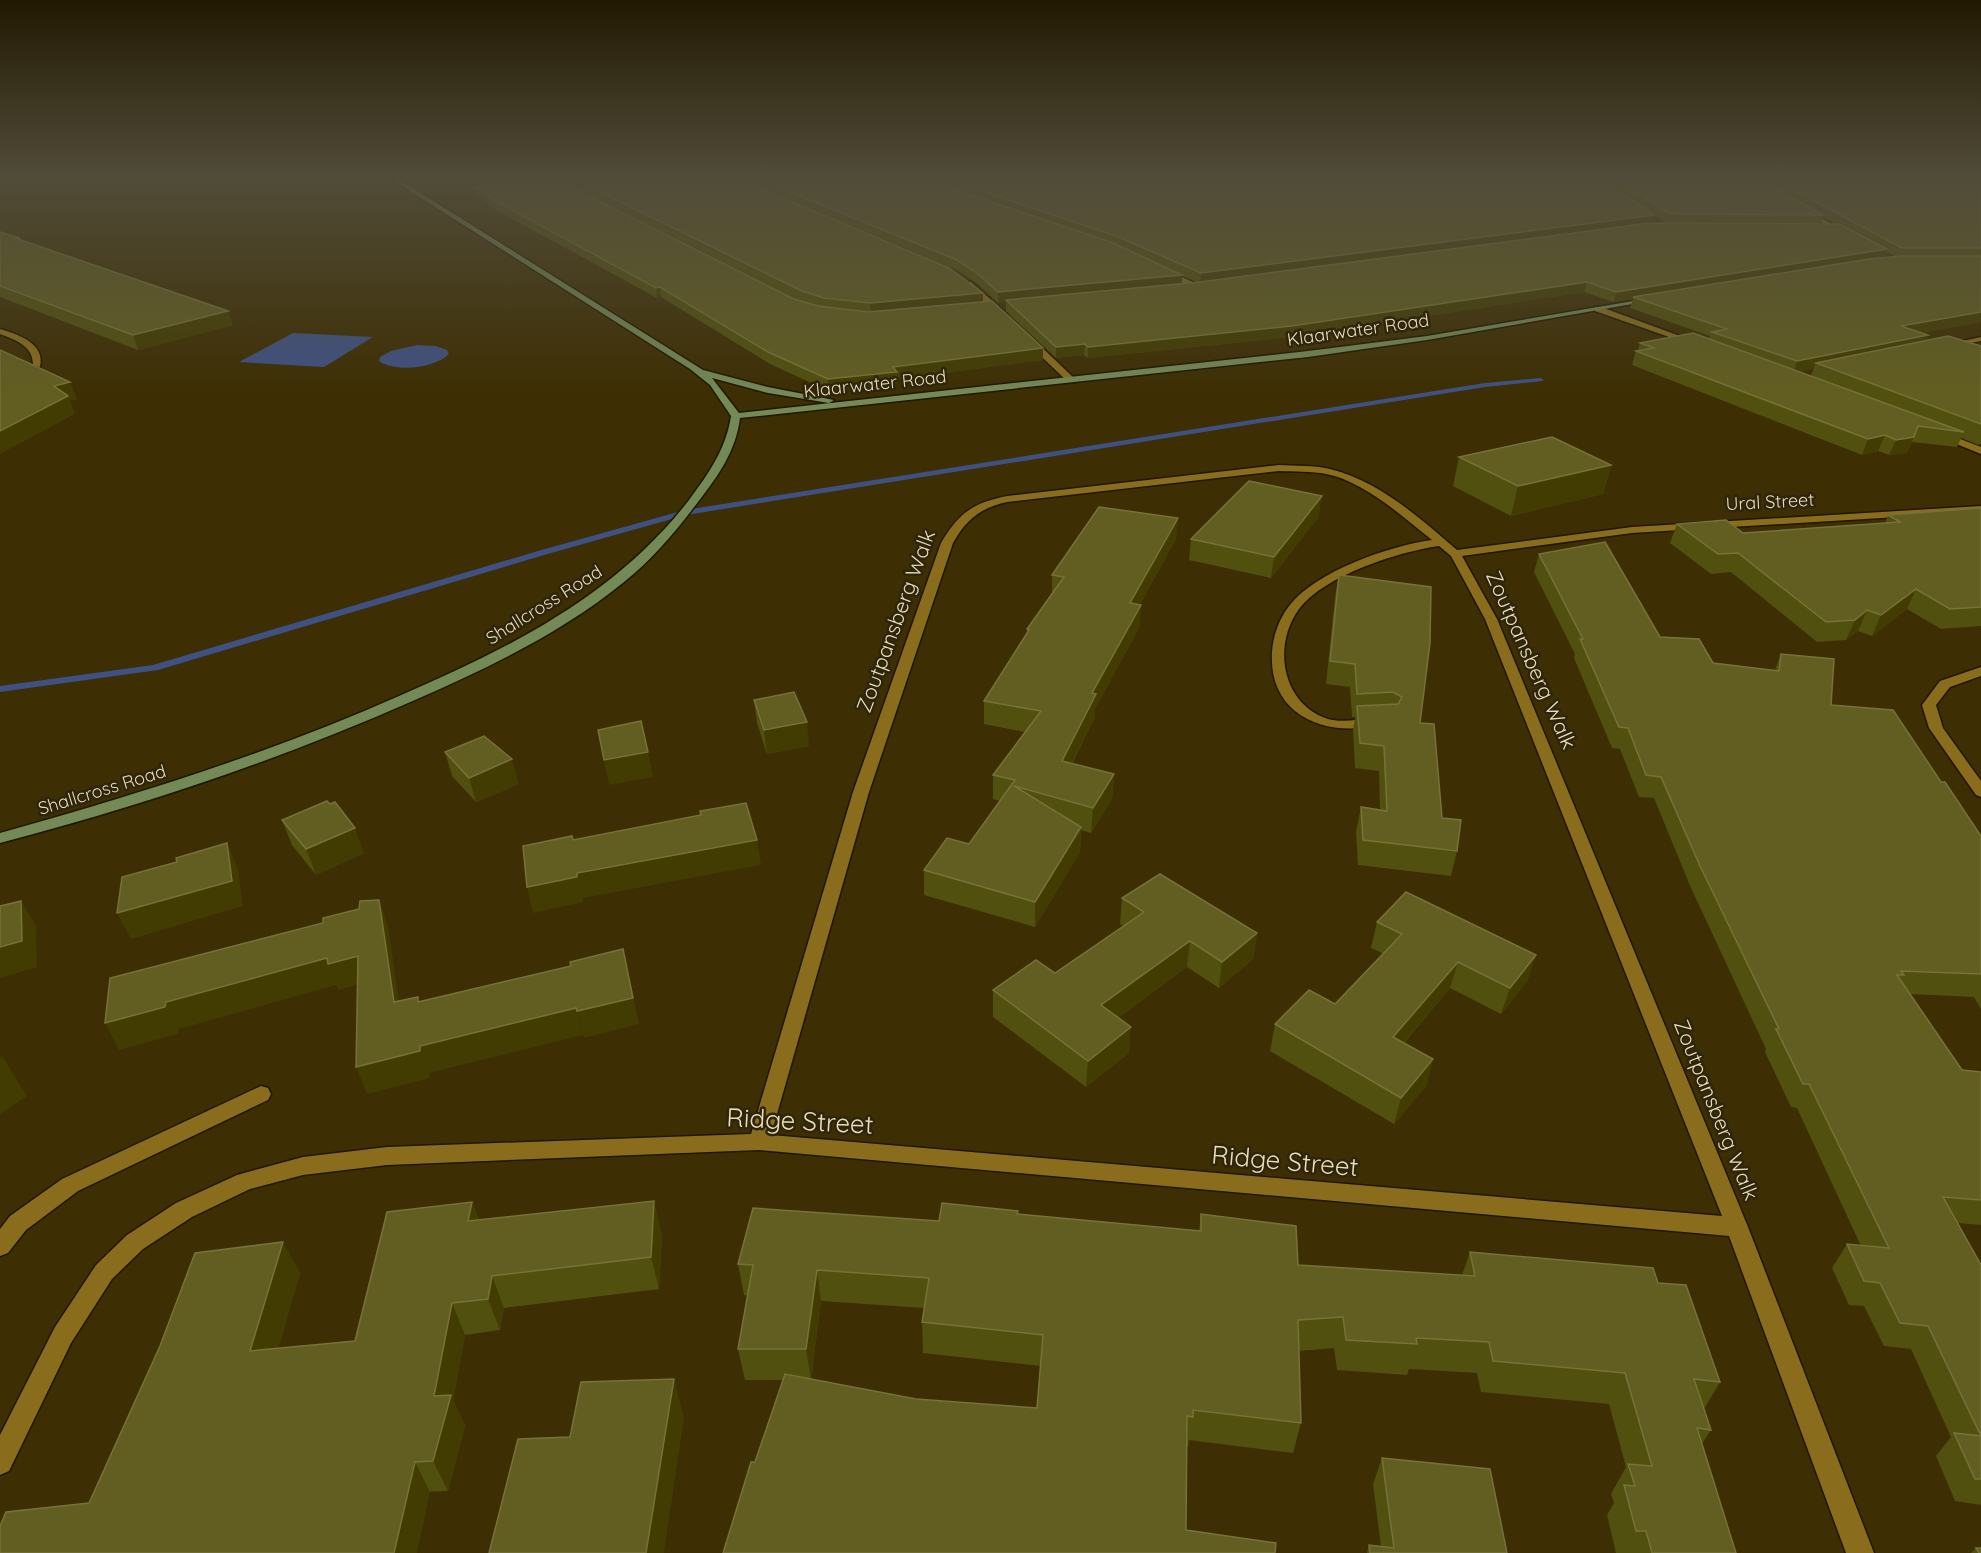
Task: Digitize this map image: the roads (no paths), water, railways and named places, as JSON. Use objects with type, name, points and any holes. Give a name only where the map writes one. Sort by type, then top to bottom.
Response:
[{"type":"street","points":[[504,249],[651,339],[700,372],[713,382],[736,416]]},
{"type":"street","points":[[1159,268],[1199,288]]},
{"type":"street","points":[[960,278],[1013,324]]},
{"type":"street","points":[[1176,291],[1211,287]]},
{"type":"street","name":"Klaarwater Road","points":[[736,416],[1379,345],[1657,299]]},
{"type":"street","points":[[985,309],[1007,307]]},
{"type":"street","points":[[1598,309],[1706,347]]},
{"type":"street","points":[[0,331],[24,341],[35,351],[38,365]]},
{"type":"street","points":[[1021,332],[1071,380]]},
{"type":"street","points":[[1935,347],[1981,339]]},
{"type":"street","points":[[700,372],[797,396],[862,402]]},
{"type":"street","name":"Shallcross Road","points":[[0,838],[90,814],[246,763],[373,714],[517,645],[607,590],[649,553],[685,513],[719,467],[734,437],[736,416]]},
{"type":"street","points":[[1928,429],[1981,451]]},
{"type":"street","name":"Zoutpansberg Walk","points":[[759,1142],[861,792],[947,543],[965,514],[1000,501],[1037,495],[1199,476],[1305,467],[1327,471],[1367,488],[1410,516],[1448,548],[1472,581],[1491,619],[1737,1227],[1860,1553]]},
{"type":"street","name":"Ural Street","points":[[1388,722],[1327,723],[1310,716],[1290,700],[1279,673],[1279,650],[1284,625],[1302,598],[1344,572],[1400,548],[1448,548],[1644,529],[1981,509]]},
{"type":"street","points":[[1981,671],[1945,684],[1929,705],[1936,728],[1981,792]]},
{"type":"street","points":[[0,1246],[18,1223],[70,1185],[261,1094]]},
{"type":"street","name":"Ridge Street","points":[[0,1462],[63,1335],[105,1272],[135,1242],[174,1216],[245,1181],[303,1166],[387,1156],[759,1142],[1737,1227]]},
{"type":"water","points":[[293,333],[373,337],[324,367],[239,362]]},
{"type":"water","points":[[417,345],[436,346],[447,350],[449,354],[435,363],[405,368],[386,365],[379,361],[380,357],[391,351]]},
{"type":"waterway","points":[[0,689],[154,668],[541,553],[685,513],[1485,385],[1540,380]]}]
